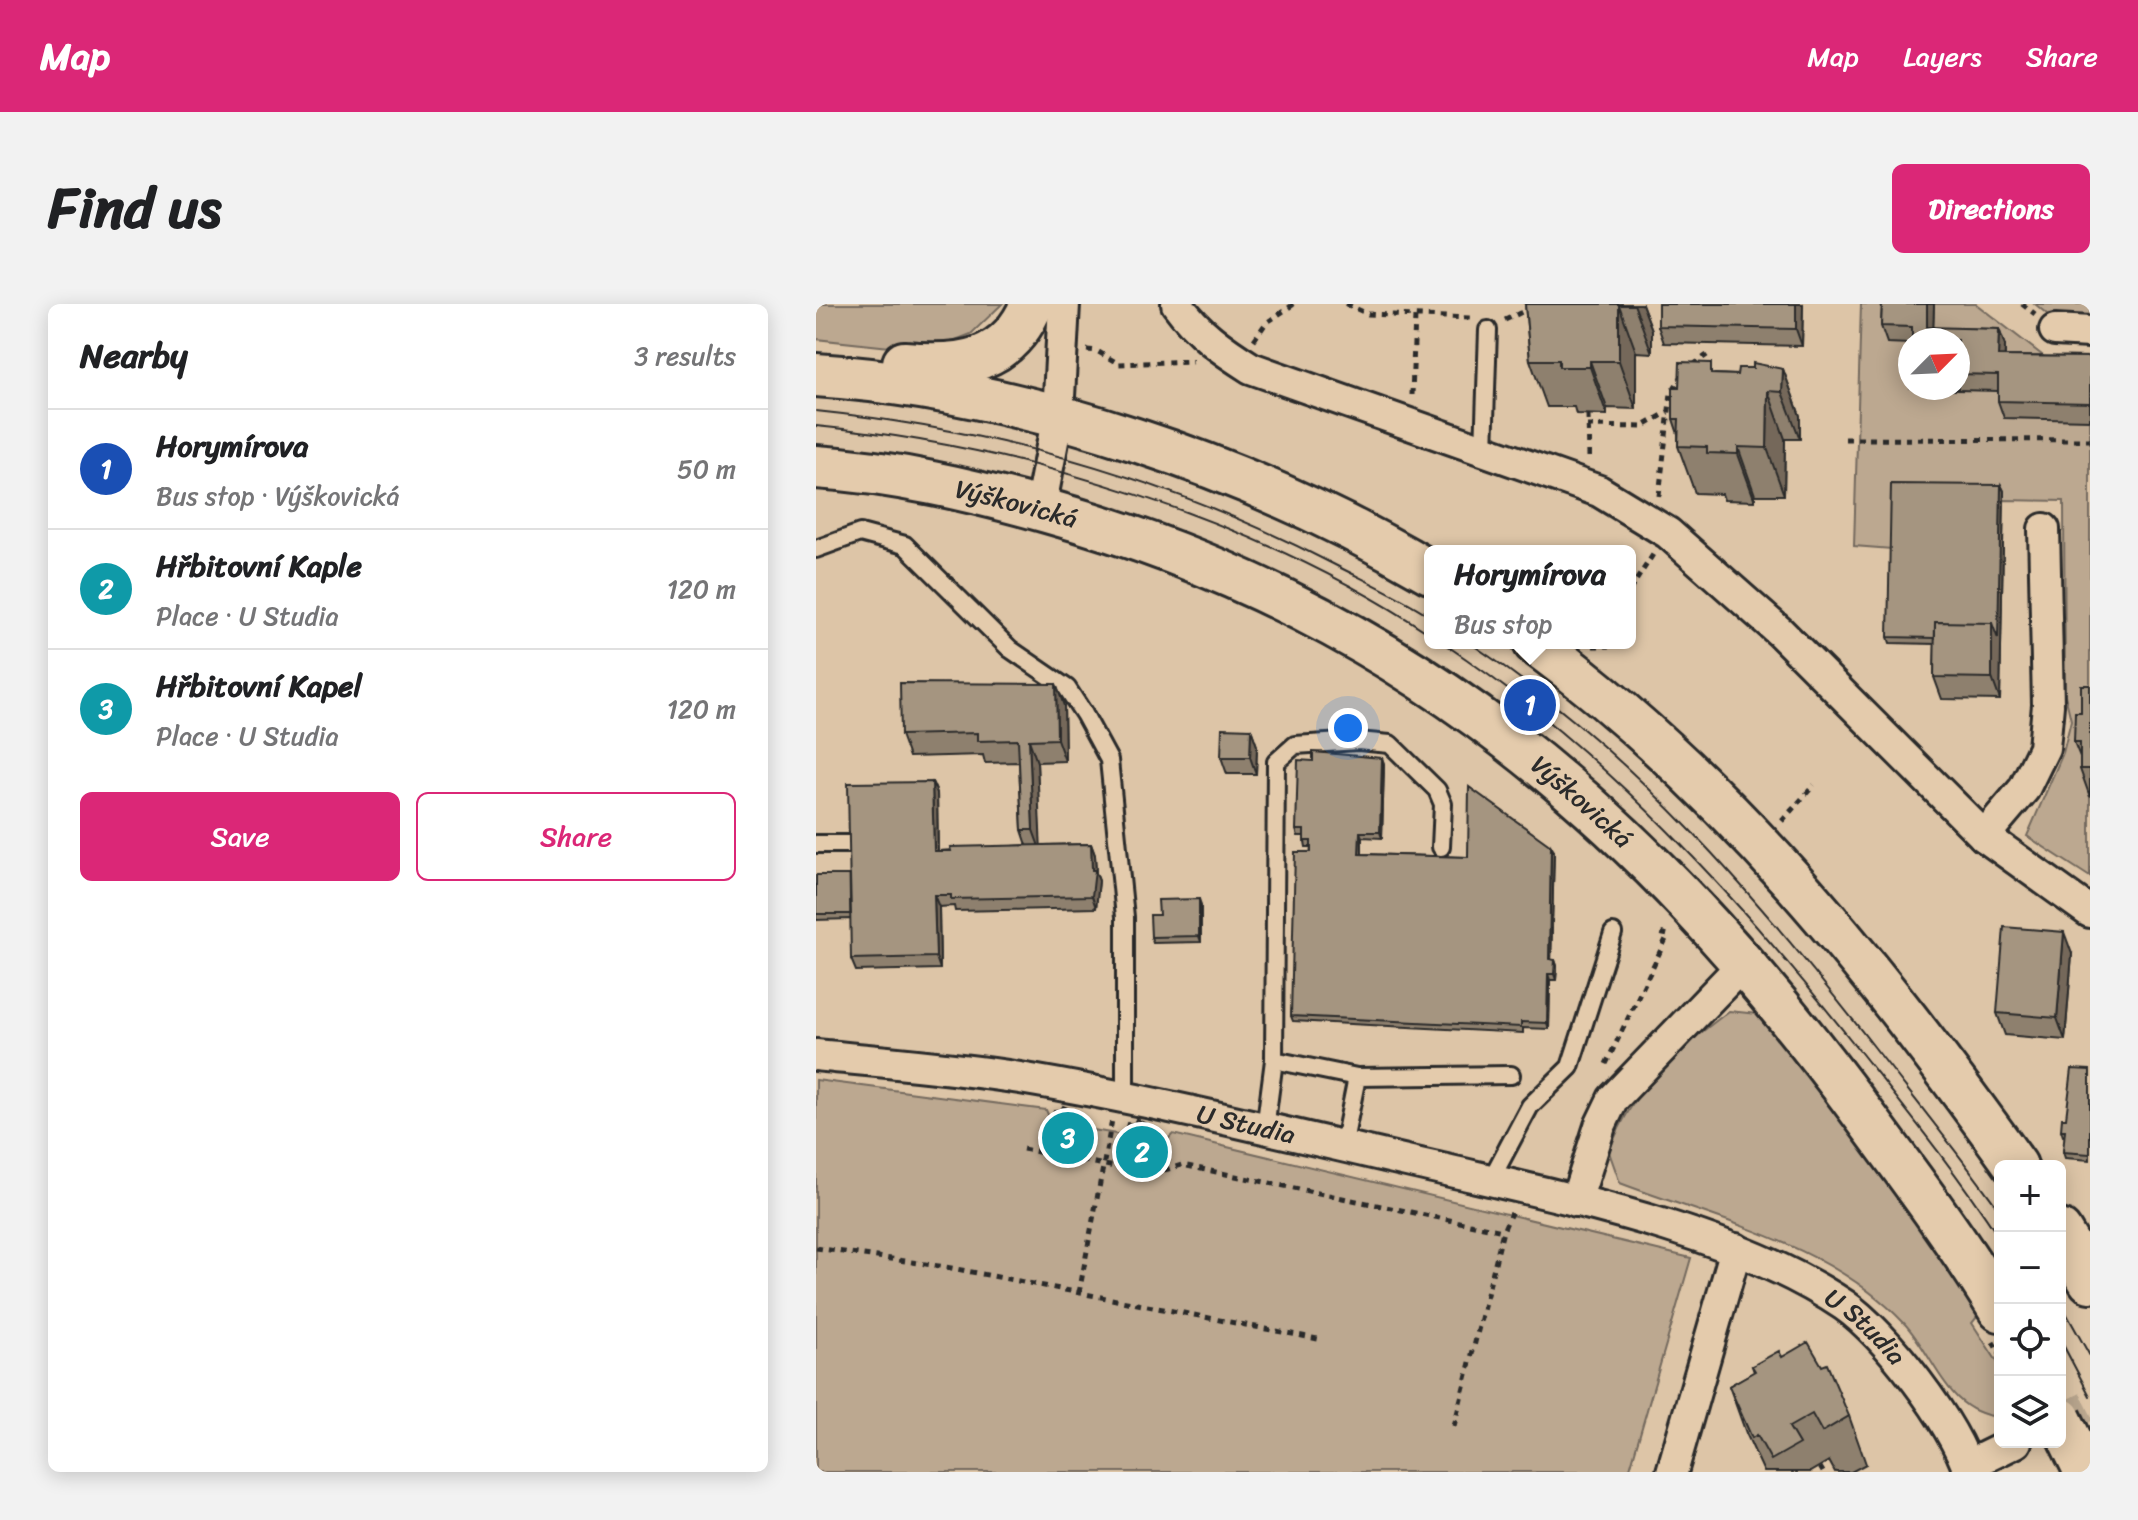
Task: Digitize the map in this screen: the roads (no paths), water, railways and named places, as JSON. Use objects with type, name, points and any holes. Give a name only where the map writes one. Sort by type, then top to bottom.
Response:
[{"type":"street","points":[[816,367],[892,362],[958,366],[974,361],[1015,334],[1032,304]]},
{"type":"street","points":[[1040,509],[1058,415],[1064,304]]},
{"type":"street","points":[[1177,304],[1217,348],[1251,368],[1599,491],[1668,533],[1780,632],[1984,836],[2090,912]]},
{"type":"street","points":[[2055,330],[2090,332]]},
{"type":"street","points":[[816,375],[923,388],[1058,415],[1256,486],[1312,510],[1424,569]]},
{"type":"street","name":"Výškovická","points":[[816,467],[884,474],[1040,509],[1140,540],[1255,585],[1399,663],[1501,732],[1580,798],[1665,877],[1745,962],[1886,1144],[1996,1304]]},
{"type":"street","points":[[1984,836],[2024,789],[2044,748],[2048,705],[2044,529]]},
{"type":"street","points":[[1542,649],[1673,756],[1771,853],[1895,1001],[2012,1160]]},
{"type":"street","points":[[1576,1201],[1600,1126],[1613,1099],[1745,962]]},
{"type":"street","name":"U Studia","points":[[816,1055],[1020,1078],[1118,1109],[1265,1129],[1576,1201],[1736,1249],[1844,1305],[1874,1330],[1898,1355],[1923,1391],[1968,1469]]},
{"type":"street","points":[[2061,1232],[2090,1281]]},
{"type":"street","points":[[1672,1472],[1736,1249]]},
{"type":"street","points":[[2066,1431],[2084,1468]]},
{"type":"street","points":[[1968,1469],[2005,1448]]},
{"type":"lane","points":[[1484,322],[1484,450]]},
{"type":"lane","points":[[816,549],[860,533],[905,545],[1010,649],[1067,688],[1109,760],[1122,885],[1118,1109]]},
{"type":"lane","points":[[1265,1129],[1274,1060],[1276,762],[1295,745],[1358,741],[1390,744],[1437,790],[1443,804],[1441,847]]},
{"type":"lane","points":[[816,844],[851,844]]},
{"type":"lane","points":[[1507,1184],[1497,1168],[1530,1106],[1570,1067],[1613,933]]},
{"type":"lane","points":[[1274,1060],[1357,1077],[1511,1075]]},
{"type":"lane","points":[[1343,1147],[1357,1077]]},
{"type":"tunnel","points":[[2066,1417],[2090,1405]]},
{"type":"tram line","points":[[816,411],[951,431],[1017,445],[1146,483],[1271,534],[1424,612]]},
{"type":"tram line","points":[[816,426],[975,451],[1055,470],[1135,494],[1214,523],[1290,556],[1362,593],[1424,630]]},
{"type":"tram line","points":[[1452,649],[1560,731],[1614,779],[1716,882],[1858,1049],[1949,1166],[1996,1232]]},
{"type":"tram line","points":[[1478,649],[1585,730],[1689,829],[1831,992],[1994,1203]]},
{"type":"tram line","points":[[2061,1304],[2090,1356]]},
{"type":"tram line","points":[[2066,1350],[2090,1396]]},
{"type":"place","name":"Horymírova","points":[[1530,705]]},
{"type":"place","name":"Hřbitovní Kapel","points":[[1068,1138]]},
{"type":"place","name":"Hřbitovní Kaple","points":[[1142,1152]]}]
